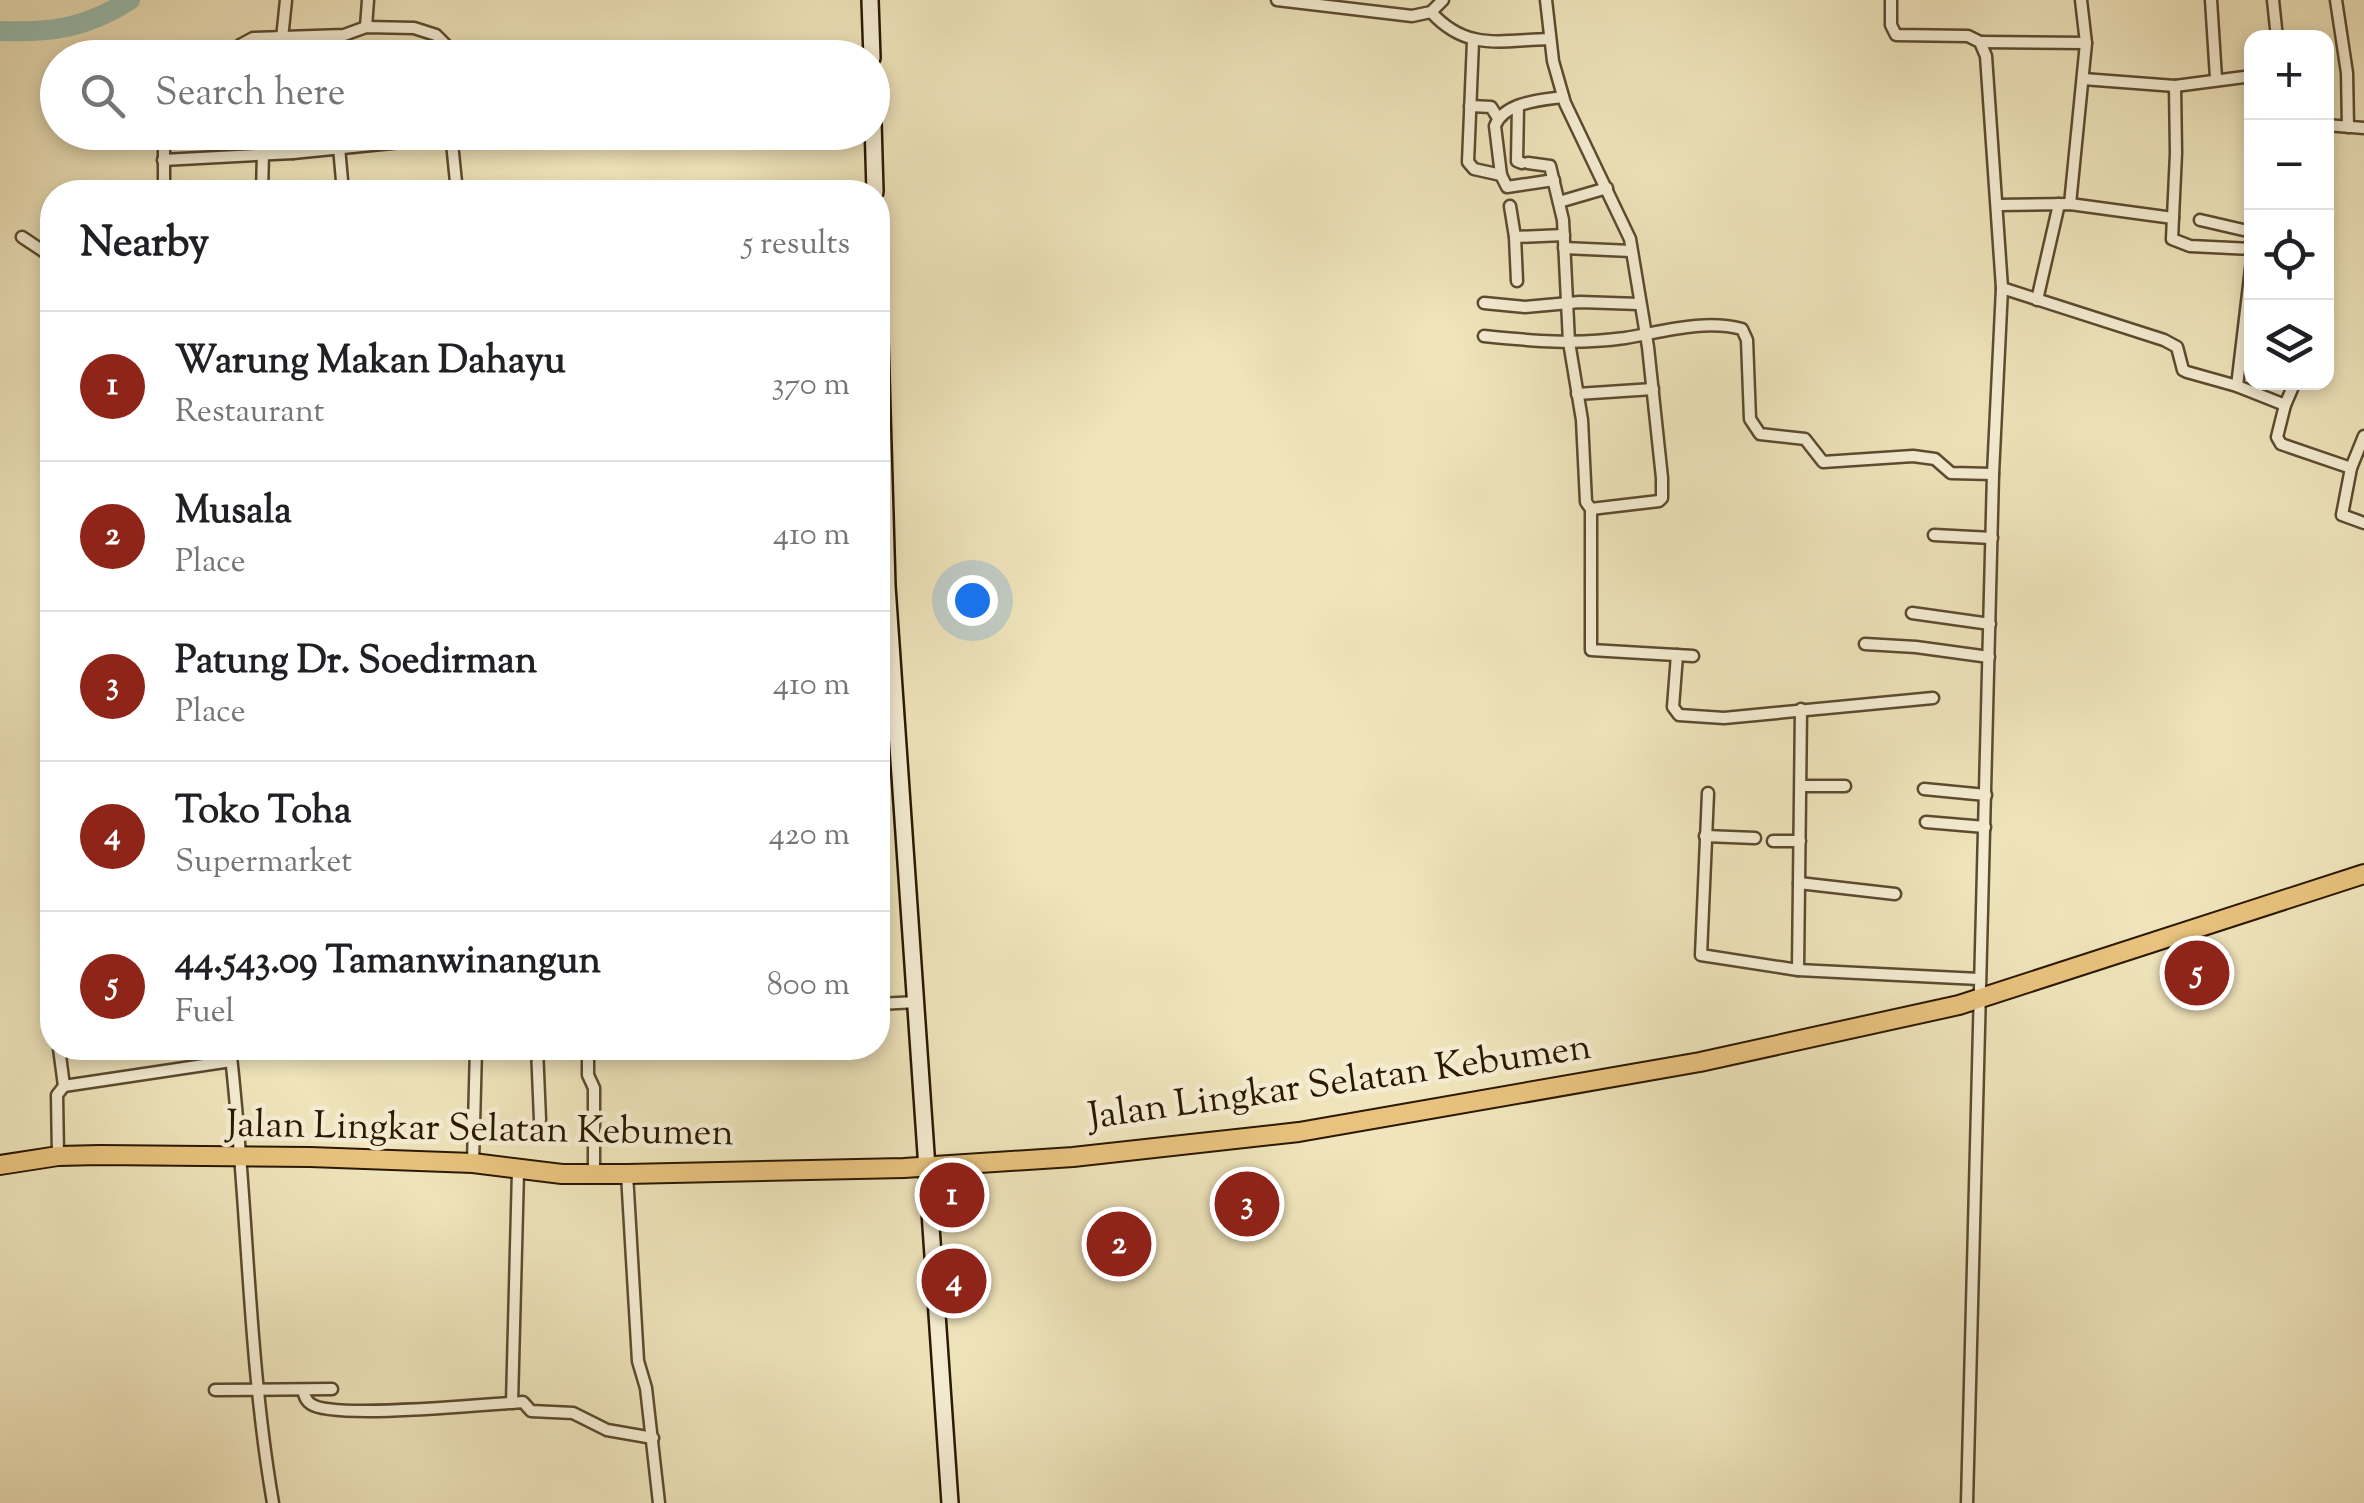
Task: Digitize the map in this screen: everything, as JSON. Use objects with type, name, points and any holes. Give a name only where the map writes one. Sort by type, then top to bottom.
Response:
[{"type":"highway","name":"Jalan Lingkar Selatan Kebumen","points":[[0,1165],[58,1156],[242,1158],[473,1163],[518,1171],[627,1174],[928,1166],[1073,1157],[1299,1132],[1700,1062],[1979,999],[2364,874]]},
{"type":"main road","points":[[870,0],[871,40]]},
{"type":"main road","points":[[874,150],[875,180]]},
{"type":"main road","points":[[890,640],[950,1503]]},
{"type":"street","points":[[283,40],[286,0]]},
{"type":"street","points":[[366,27],[368,0]]},
{"type":"street","points":[[1277,0],[1412,16],[1431,12],[1443,0]]},
{"type":"street","points":[[1546,0],[1563,97],[1626,228],[1653,389],[1662,498],[1591,509]]},
{"type":"street","points":[[1891,0],[1891,25],[1896,35],[1968,36],[1980,42],[2086,44]]},
{"type":"street","points":[[2037,300],[2064,204],[2083,79],[2086,44],[2081,0]]},
{"type":"street","points":[[2212,0],[2216,78]]},
{"type":"street","points":[[2273,0],[2277,30]]},
{"type":"street","points":[[2336,0],[2347,73],[2348,127]]},
{"type":"street","points":[[1431,12],[1473,41],[1550,39]]},
{"type":"street","points":[[246,40],[344,35],[366,27],[425,30],[439,40]]},
{"type":"street","points":[[1473,41],[1470,166],[1501,175]]},
{"type":"street","points":[[1967,1503],[1993,474],[2002,288],[1986,56],[1980,42]]},
{"type":"street","points":[[2083,79],[2175,86],[2244,76]]},
{"type":"street","points":[[2175,86],[2176,169],[2171,236],[2202,248],[2244,250]]},
{"type":"street","points":[[1498,118],[1518,106],[1563,97]]},
{"type":"street","points":[[1470,106],[1490,106],[1498,118],[1496,144],[1507,187],[1554,180]]},
{"type":"street","points":[[1518,106],[1518,161],[1548,164],[1560,202],[1568,342],[1577,394],[1586,502],[1591,509],[1592,650],[1693,656]]},
{"type":"street","points":[[2334,126],[2364,128]]},
{"type":"street","points":[[1496,144],[1518,142]]},
{"type":"street","points":[[164,150],[164,180]]},
{"type":"street","points":[[164,160],[320,150]]},
{"type":"street","points":[[338,150],[342,180]]},
{"type":"street","points":[[453,150],[456,180]]},
{"type":"street","points":[[262,180],[263,153]]},
{"type":"street","points":[[1560,202],[1607,188]]},
{"type":"street","points":[[1998,204],[2064,204],[2172,218]]},
{"type":"street","points":[[1510,206],[1518,282]]},
{"type":"street","points":[[2200,220],[2244,230]]},
{"type":"street","points":[[22,237],[40,249]]},
{"type":"street","points":[[1516,237],[1632,251]]},
{"type":"street","points":[[2002,288],[2172,344],[2181,354],[2183,370],[2285,406]]},
{"type":"street","points":[[2237,386],[2248,300]]},
{"type":"street","points":[[1484,304],[1639,304]]},
{"type":"street","points":[[1484,336],[1534,343],[1568,342],[1711,326],[1742,328],[1748,340],[1752,426],[1764,436],[1805,439],[1822,462],[1913,456],[1935,459],[1952,473],[1993,474]]},
{"type":"street","points":[[1577,394],[1653,389]]},
{"type":"street","points":[[2292,390],[2276,437],[2281,444],[2352,468]]},
{"type":"street","points":[[2364,436],[2352,468],[2342,516],[2364,523]]},
{"type":"street","points":[[1934,535],[1992,538]]},
{"type":"street","points":[[1912,613],[1990,624]]},
{"type":"street","points":[[1866,644],[1916,646],[1989,657]]},
{"type":"street","points":[[1677,655],[1676,714],[1724,718],[1933,698]]},
{"type":"street","points":[[1798,970],[1800,710]]},
{"type":"street","points":[[1802,786],[1845,786]]},
{"type":"street","points":[[1924,789],[1986,795]]},
{"type":"street","points":[[1708,794],[1699,954],[1798,970],[1980,979]]},
{"type":"street","points":[[1926,822],[1986,827]]},
{"type":"street","points":[[1705,836],[1756,838]]},
{"type":"street","points":[[1773,841],[1800,841]]},
{"type":"street","points":[[1799,882],[1895,894]]},
{"type":"street","points":[[890,1003],[917,1002]]},
{"type":"street","points":[[58,1156],[58,1095],[64,1086],[61,1060]]},
{"type":"street","points":[[473,1163],[476,1060]]},
{"type":"street","points":[[538,1060],[540,1120]]},
{"type":"street","points":[[588,1060],[594,1088],[594,1174]]},
{"type":"street","points":[[64,1086],[232,1061],[258,1391],[273,1503]]},
{"type":"street","points":[[512,1403],[518,1171]]},
{"type":"street","points":[[627,1174],[638,1361],[644,1375],[659,1503]]},
{"type":"street","points":[[215,1390],[332,1389]]},
{"type":"street","points":[[303,1392],[307,1400],[321,1408],[376,1411],[523,1402],[531,1411],[574,1412],[608,1430],[653,1438]]},
{"type":"waterway","points":[[0,31],[68,27],[130,0]]},
{"type":"place","name":"44.543.09 Tamanwinangun","points":[[2197,973]]},
{"type":"place","name":"Warung Makan Dahayu","points":[[952,1195]]},
{"type":"place","name":"Patung Dr. Soedirman","points":[[1247,1204]]},
{"type":"place","name":"Musala","points":[[1119,1244]]},
{"type":"place","name":"Toko Toha","points":[[954,1281]]}]
